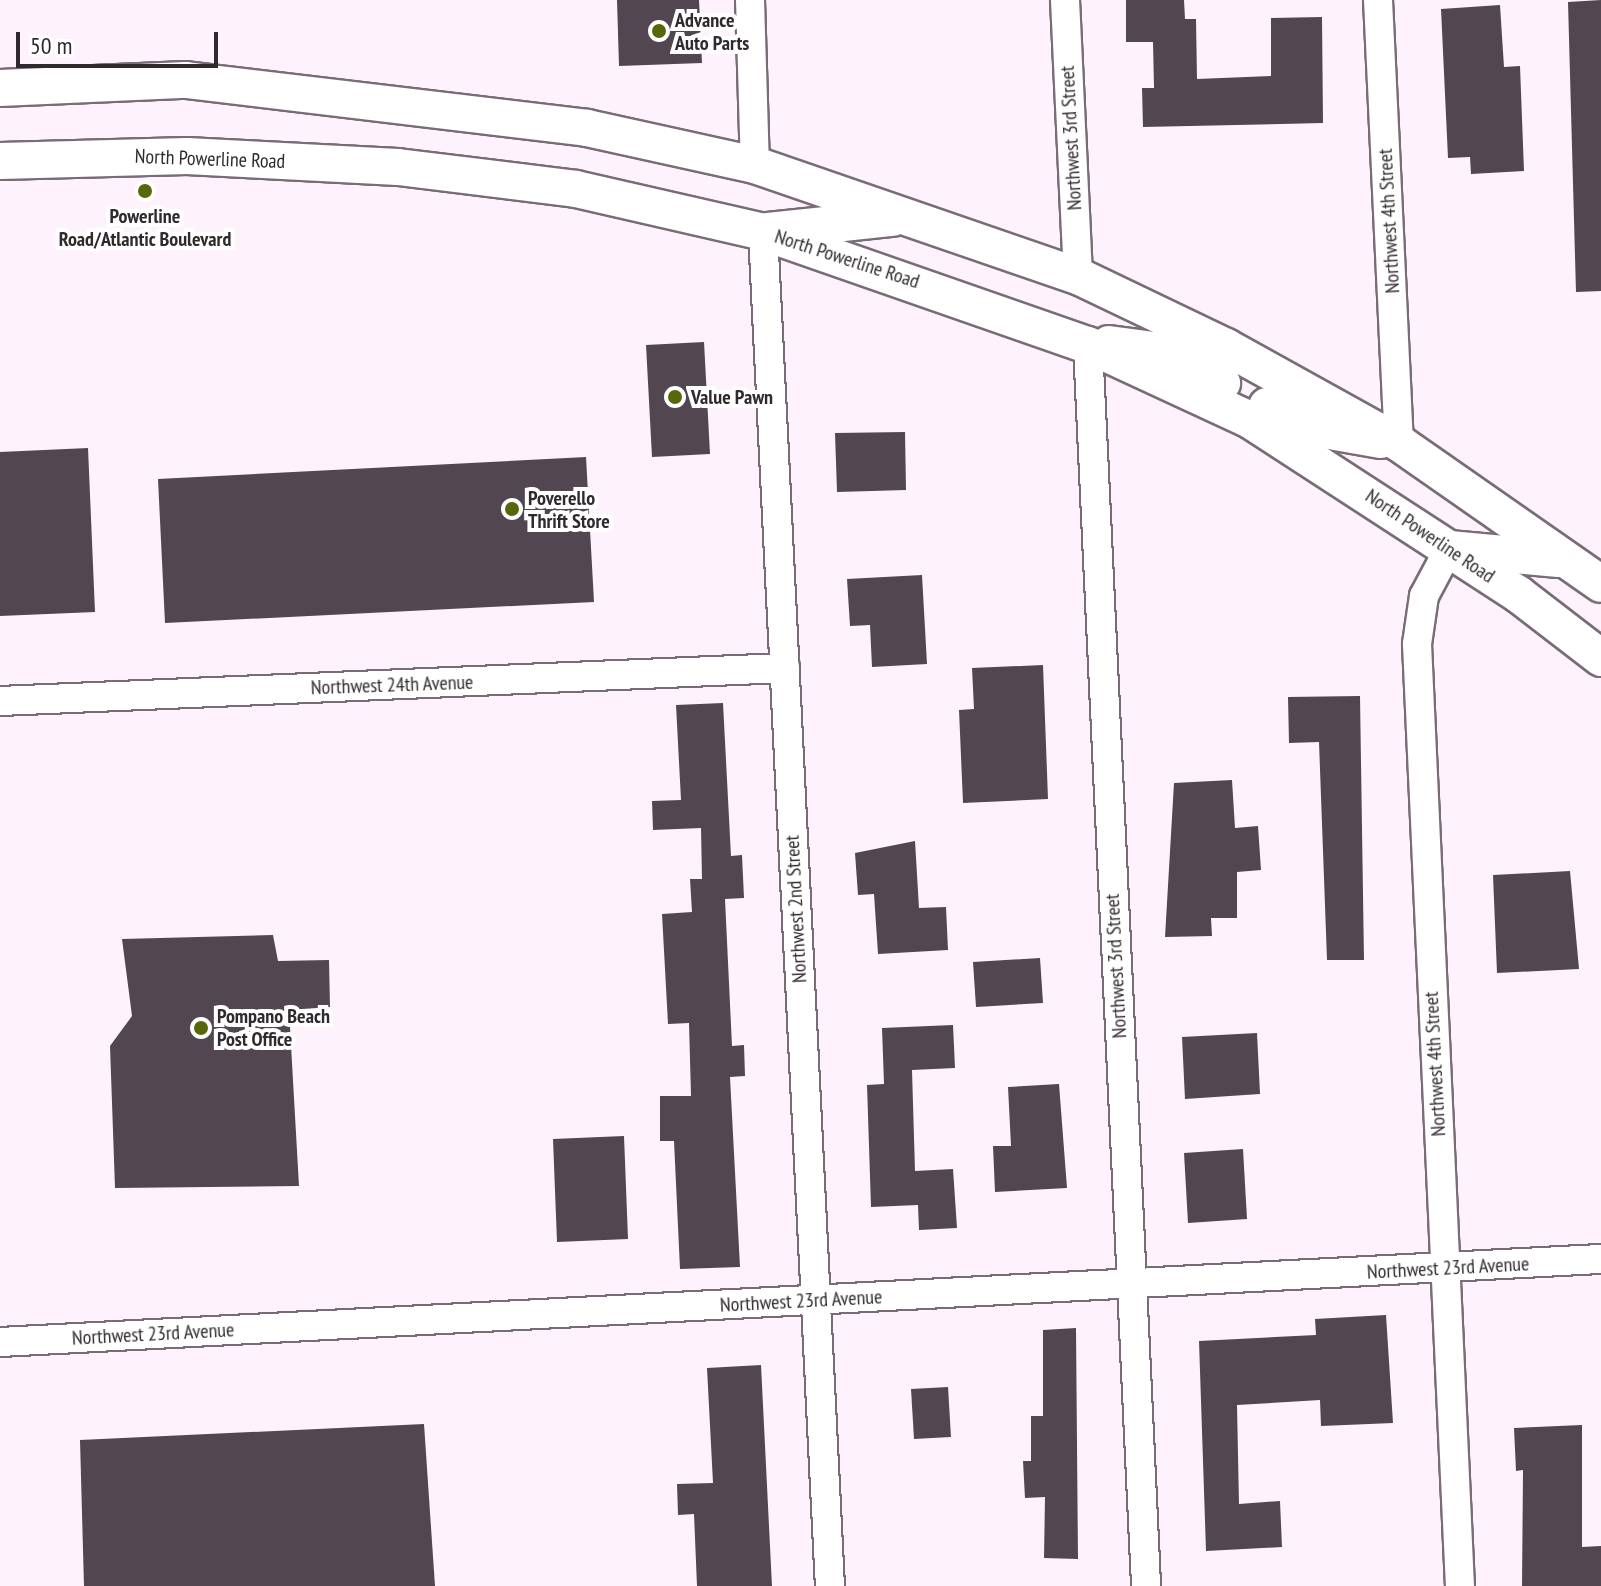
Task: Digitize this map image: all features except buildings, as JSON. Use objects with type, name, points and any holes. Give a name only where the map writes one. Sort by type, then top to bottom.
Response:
[{"type":"main road","points":[[0,88],[202,82],[587,128],[755,165],[925,219],[1078,276],[1399,443],[1588,574]]},
{"type":"main road","name":"North Powerline Road","points":[[0,161],[187,156],[398,167],[576,189],[763,232],[1088,345],[1250,420],[1449,549],[1601,658]]},
{"type":"main road","points":[[763,232],[840,220],[925,219]]},
{"type":"main road","points":[[1088,345],[1160,351],[1307,427],[1399,443]]},
{"type":"main road","points":[[1449,549],[1534,551],[1588,574]]},
{"type":"street","points":[[750,0],[755,165]]},
{"type":"street","name":"Northwest 3rd Street","points":[[1065,0],[1078,276]]},
{"type":"street","name":"Northwest 4th Street","points":[[1378,0],[1399,443]]},
{"type":"street","name":"Northwest 2nd Street","points":[[763,232],[830,1586]]},
{"type":"street","name":"Northwest 3rd Street","points":[[1088,345],[1146,1586]]},
{"type":"street","name":"Northwest 4th Street","points":[[1449,549],[1424,596],[1417,644],[1460,1586]]},
{"type":"street","name":"Northwest 24th Avenue","points":[[0,701],[785,668]]},
{"type":"street","name":"Northwest 23rd Avenue","points":[[0,1342],[1601,1259]]},
{"type":"place","name":"Advance Auto Parts","points":[[659,31]]},
{"type":"place","name":"Powerline Road/Atlantic Boulevard","points":[[145,191]]},
{"type":"place","name":"Value Pawn","points":[[675,397]]},
{"type":"place","name":"Poverello Thrift Store","points":[[512,509]]},
{"type":"place","name":"Pompano Beach Post Office","points":[[201,1028]]}]
